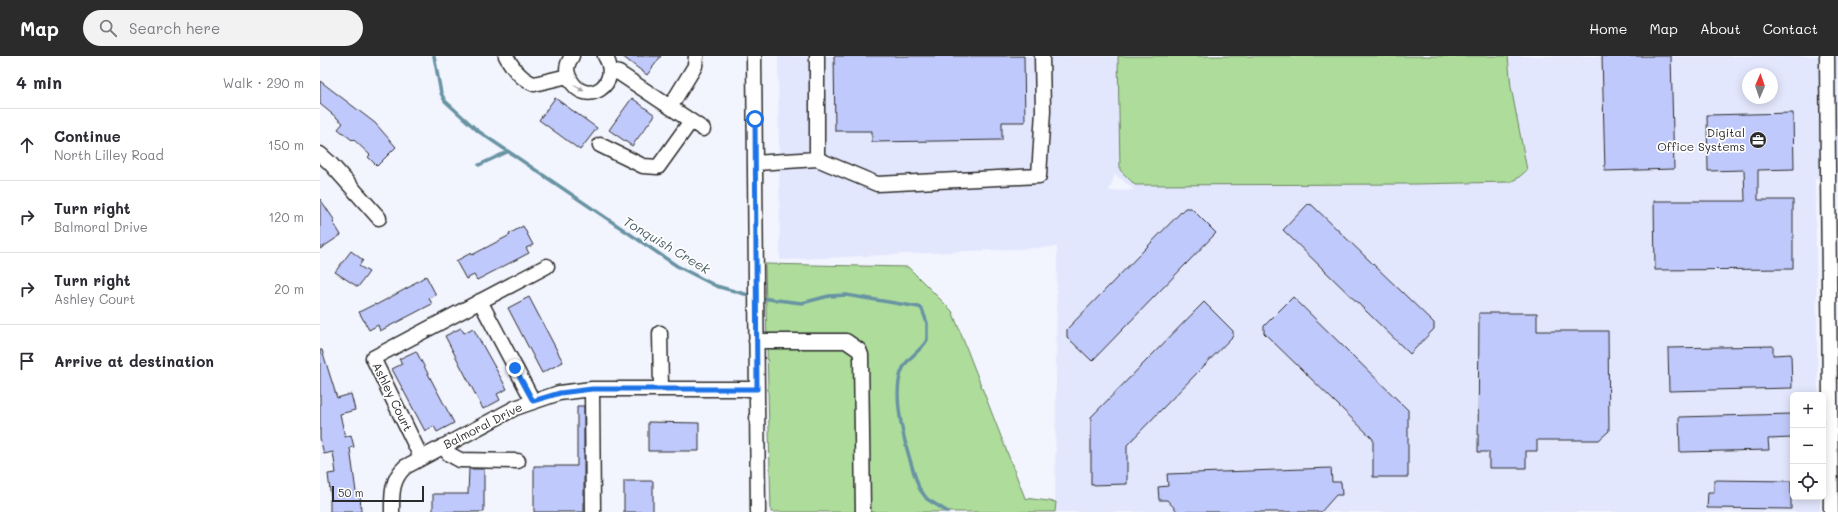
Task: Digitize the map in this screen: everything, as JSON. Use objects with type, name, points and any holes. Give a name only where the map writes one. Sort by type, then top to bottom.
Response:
[{"type":"street","points":[[506,56],[514,69],[529,82],[534,84],[568,76]]},
{"type":"street","points":[[572,56],[566,71],[572,84],[579,90],[593,93],[603,87],[608,80],[611,71],[609,62],[605,56]]},
{"type":"street","points":[[670,107],[695,66],[696,56]]},
{"type":"street","points":[[754,56],[758,512]]},
{"type":"street","points":[[817,56],[817,159]]},
{"type":"street","points":[[755,163],[817,159],[877,184],[1040,176],[1043,111],[1042,56]]},
{"type":"street","points":[[1827,56],[1831,512]]},
{"type":"street","points":[[611,71],[619,73],[703,129]]},
{"type":"street","points":[[600,145],[643,166],[649,168],[658,167],[691,121]]},
{"type":"street","points":[[320,154],[330,163],[379,218]]},
{"type":"street","name":"Ashley Court","points":[[421,457],[373,358],[547,266]]},
{"type":"street","points":[[480,301],[533,401]]},
{"type":"street","points":[[660,333],[661,389]]},
{"type":"street","points":[[756,340],[846,341],[859,350],[861,355],[863,512]]},
{"type":"street","points":[[592,389],[592,512]]},
{"type":"street","name":"Balmoral Drive","points":[[392,512],[393,487],[396,478],[405,467],[421,457],[515,408],[533,401],[560,393],[592,389],[757,389]]},
{"type":"street","points":[[442,446],[449,454],[460,460],[518,461]]},
{"type":"shaded area","points":[[778,56],[1838,56],[1838,179],[1815,179],[1818,392],[1790,392],[1790,500],[1820,500],[1820,512],[1055,512],[1057,247],[780,260]],"holes":[[[1115,174],[1133,190],[1109,191]]]},
{"type":"green space","points":[[1118,56],[1508,56],[1511,87],[1527,170],[1518,178],[1510,182],[1417,184],[1135,185],[1120,170]]},
{"type":"green space","points":[[765,264],[908,267],[952,311],[1025,498],[1056,502],[1055,512],[771,512]]},
{"type":"building","points":[[622,56],[661,56],[647,75]]},
{"type":"building","points":[[834,56],[1024,56],[1025,122],[1002,122],[1002,140],[872,142],[872,131],[835,131]]},
{"type":"building","points":[[1602,56],[1671,56],[1674,169],[1605,171]]},
{"type":"building","points":[[320,81],[375,123],[396,147],[377,166],[368,157],[370,155],[353,139],[352,140],[338,129],[343,123],[320,104]]},
{"type":"building","points":[[555,98],[597,128],[580,150],[539,120]]},
{"type":"building","points":[[632,98],[655,115],[632,146],[609,130]]},
{"type":"building","points":[[1793,113],[1794,169],[1758,170],[1758,200],[1793,200],[1793,269],[1655,270],[1654,201],[1745,201],[1744,170],[1708,171],[1707,115]]},
{"type":"building","points":[[320,199],[335,221],[333,222],[341,235],[320,249]]},
{"type":"building","points":[[1308,204],[1312,205],[1434,323],[1434,329],[1410,354],[1283,230]]},
{"type":"building","points":[[1185,208],[1191,208],[1216,233],[1092,361],[1067,337],[1067,329]]},
{"type":"building","points":[[523,226],[533,245],[526,248],[529,253],[477,280],[474,275],[466,279],[456,261],[471,253],[472,255],[510,235],[509,234]]},
{"type":"building","points":[[351,251],[363,260],[359,266],[369,272],[358,287],[335,272]]},
{"type":"building","points":[[426,276],[436,295],[429,298],[432,304],[380,331],[378,325],[369,330],[359,312],[375,304],[376,305],[413,285]]},
{"type":"building","points":[[529,297],[563,362],[542,373],[508,308]]},
{"type":"building","points":[[1293,297],[1408,410],[1408,477],[1373,477],[1373,439],[1264,333],[1264,326]]},
{"type":"building","points":[[1204,302],[1233,331],[1233,336],[1127,445],[1127,484],[1091,485],[1091,417]]},
{"type":"building","points":[[1479,313],[1537,313],[1537,331],[1608,331],[1609,431],[1599,440],[1537,440],[1537,451],[1526,451],[1526,468],[1489,468],[1489,452],[1478,452]]},
{"type":"building","points":[[461,328],[464,333],[473,328],[507,389],[497,394],[500,400],[483,409],[445,336]]},
{"type":"building","points":[[1773,346],[1773,355],[1791,354],[1792,388],[1669,391],[1668,348]]},
{"type":"building","points":[[320,350],[322,350],[337,398],[351,394],[355,410],[340,414],[345,437],[351,435],[354,447],[350,448],[356,492],[360,492],[361,512],[330,512],[331,499],[328,474],[336,473],[333,452],[324,454],[320,438]]},
{"type":"building","points":[[416,351],[454,423],[437,432],[434,426],[425,431],[392,369],[402,364],[399,359]]},
{"type":"building","points":[[577,406],[584,406],[584,512],[534,512],[534,466],[577,466]]},
{"type":"building","points":[[1790,414],[1790,438],[1768,439],[1769,450],[1680,452],[1679,417]]},
{"type":"building","points":[[648,422],[699,423],[699,451],[648,451]]},
{"type":"building","points":[[1331,468],[1332,482],[1341,482],[1342,495],[1336,495],[1321,512],[1178,512],[1167,500],[1159,500],[1158,487],[1168,486],[1167,474]]},
{"type":"building","points":[[469,469],[484,469],[484,512],[433,512],[433,494],[468,494]]},
{"type":"building","points":[[1714,480],[1790,481],[1791,509],[1707,508],[1708,492],[1714,492]]},
{"type":"building","points":[[624,481],[653,481],[653,512],[624,512]]},
{"type":"waterway","name":"Tonquish Creek","points":[[434,56],[441,93],[445,101],[478,131],[677,266],[716,286],[752,296]]},
{"type":"waterway","points":[[479,165],[507,152]]},
{"type":"waterway","name":"Tonquish Creek","points":[[760,298],[802,303],[829,296],[846,295],[919,307],[922,309],[927,323],[927,340],[903,368],[899,380],[899,411],[910,461],[919,488],[927,499],[948,512]]},
{"type":"place","name":"Digital Office Systems","points":[[1758,140]]},
{"type":"route","points":[[515,368],[533,401],[560,393],[592,389],[757,389],[755,119]]}]
